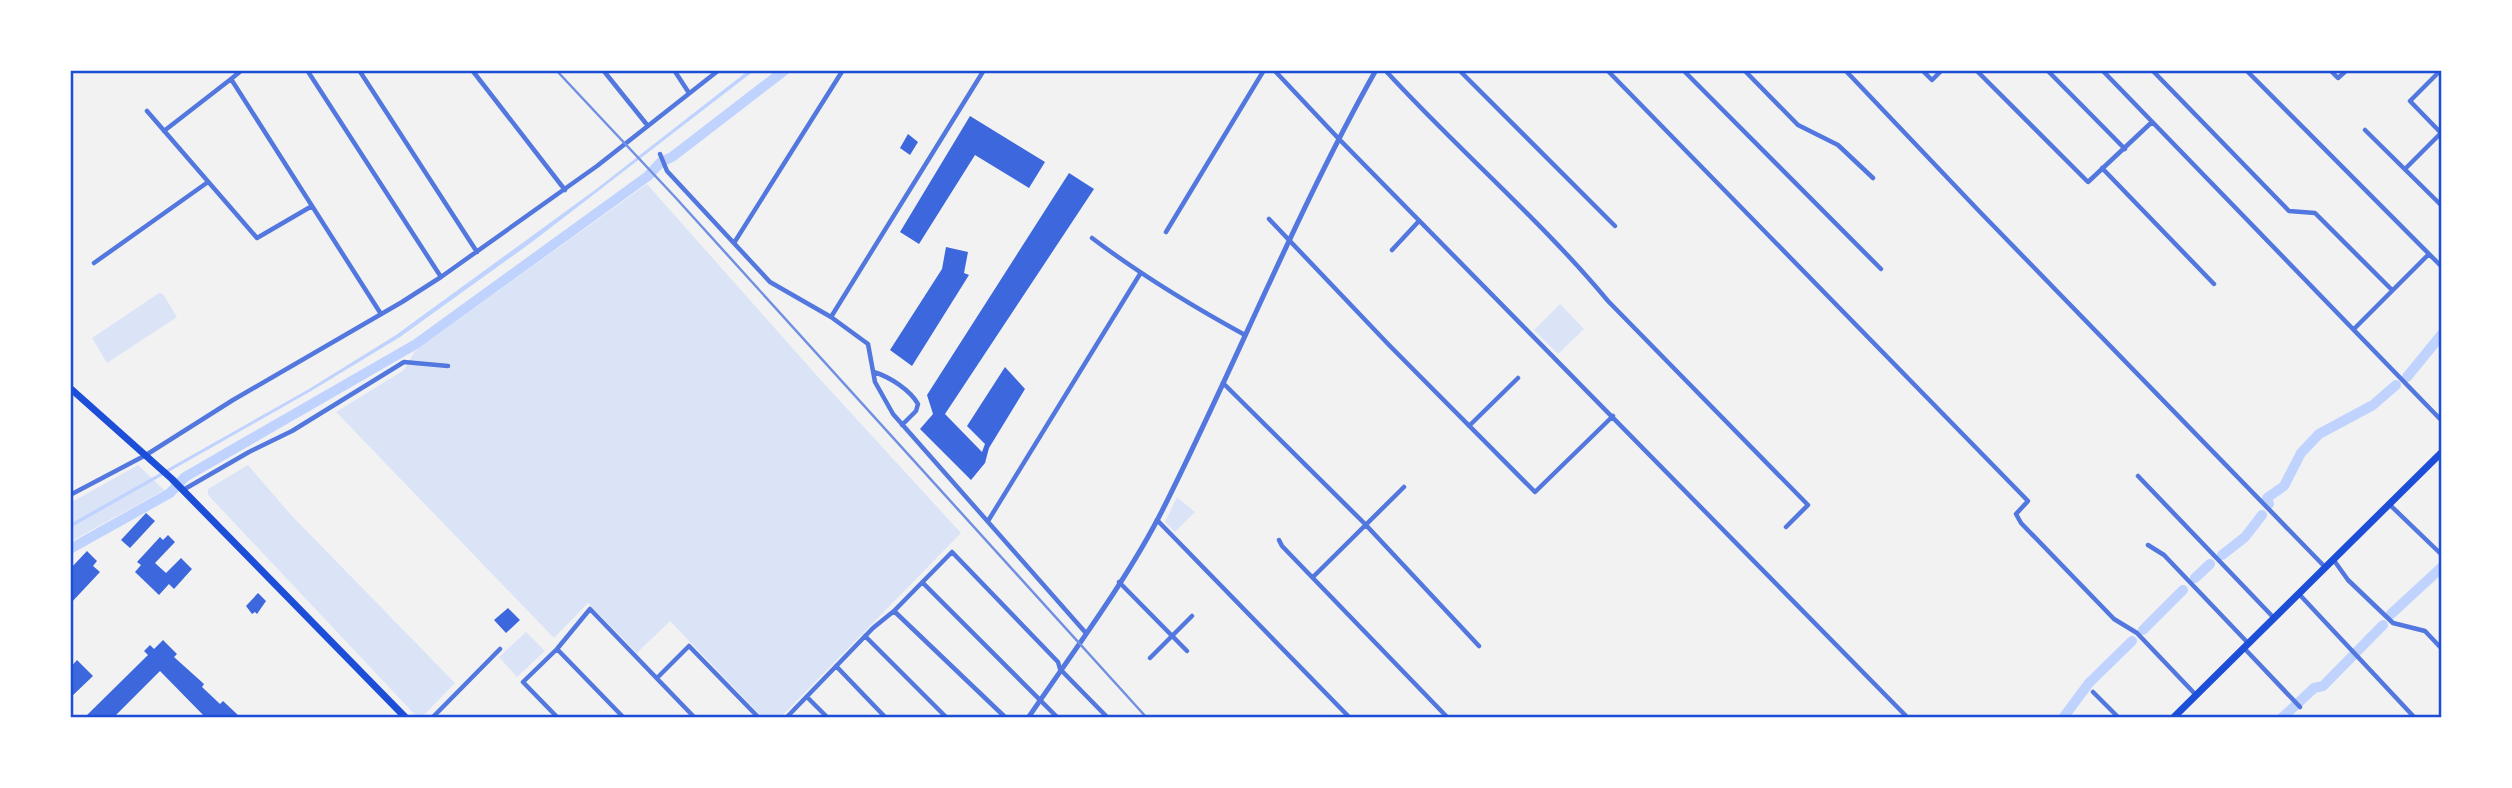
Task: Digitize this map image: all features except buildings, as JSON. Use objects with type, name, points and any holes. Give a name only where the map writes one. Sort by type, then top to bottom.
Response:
[{"type":"main road","points":[[70,388],[173,479],[406,718]]},
{"type":"main road","points":[[2173,718],[2442,452]]},
{"type":"street","points":[[164,131],[242,70]]},
{"type":"street","points":[[307,70],[441,277]]},
{"type":"street","points":[[359,70],[477,252]]},
{"type":"street","points":[[472,70],[565,190]]},
{"type":"street","points":[[603,70],[648,126]]},
{"type":"street","points":[[674,70],[689,93]]},
{"type":"street","points":[[70,495],[146,455],[233,400],[441,277],[565,190],[719,70]]},
{"type":"street","points":[[734,243],[843,70]]},
{"type":"street","points":[[831,317],[984,70]]},
{"type":"street","points":[[1166,232],[1264,70]]},
{"type":"street","points":[[1274,70],[1908,718]]},
{"type":"street","points":[[1028,718],[1157,520],[1338,138],[1376,70]]},
{"type":"street","points":[[1385,70],[1432,122],[1578,265],[1608,301],[1808,505],[1786,527]]},
{"type":"street","points":[[1459,70],[1615,226]]},
{"type":"street","points":[[1607,70],[2028,501],[2016,514],[2021,523],[2114,619],[2137,634],[2196,695]]},
{"type":"street","points":[[1683,70],[1881,269]]},
{"type":"street","points":[[1744,70],[1798,125],[1838,145],[1873,178]]},
{"type":"street","points":[[1845,70],[2325,567]]},
{"type":"street","points":[[1922,70],[1932,80],[1942,70]]},
{"type":"street","points":[[1976,70],[2088,182],[2152,122]]},
{"type":"street","points":[[2047,70],[2125,149]]},
{"type":"street","points":[[2102,70],[2442,421]]},
{"type":"street","points":[[2152,70],[2290,211],[2315,213],[2392,290]]},
{"type":"street","points":[[2246,70],[2442,267]]},
{"type":"street","points":[[2330,70],[2338,78],[2347,70]]},
{"type":"street","points":[[2406,169],[2441,134],[2410,101],[2439,71]]},
{"type":"street","points":[[231,79],[381,314]]},
{"type":"street","points":[[146,111],[257,238],[312,206]]},
{"type":"street","points":[[2365,130],[2442,206]]},
{"type":"street","points":[[642,131],[647,137]]},
{"type":"street","points":[[661,155],[667,171],[770,282],[831,317],[867,344],[875,382],[893,414],[1086,632]]},
{"type":"street","points":[[2102,169],[2214,284]]},
{"type":"street","points":[[94,263],[208,182]]},
{"type":"street","points":[[1589,201],[1595,196]]},
{"type":"street","points":[[1269,219],[1535,492],[1613,416]]},
{"type":"street","points":[[1392,250],[1419,221]]},
{"type":"street","points":[[1092,238],[1140,274],[1245,335]]},
{"type":"street","points":[[2354,329],[2428,254]]},
{"type":"street","points":[[988,521],[1140,274]]},
{"type":"street","points":[[183,490],[292,431],[404,362],[448,366]]},
{"type":"street","points":[[874,372],[885,375],[918,404],[916,411],[902,425]]},
{"type":"street","points":[[1469,426],[1518,378]]},
{"type":"street","points":[[1223,383],[1365,524],[1479,646]]},
{"type":"street","points":[[2138,476],[2274,618]]},
{"type":"street","points":[[1312,577],[1404,486]]},
{"type":"street","points":[[2389,504],[2442,555]]},
{"type":"street","points":[[1157,520],[1350,718]]},
{"type":"street","points":[[1279,540],[1448,718]]},
{"type":"street","points":[[2148,545],[2164,555],[2300,707]]},
{"type":"street","points":[[786,718],[865,636],[923,583],[952,552],[1108,718]]},
{"type":"street","points":[[2333,559],[2348,580],[2393,623],[2425,631],[2442,649]]},
{"type":"street","points":[[1119,582],[1187,651]]},
{"type":"street","points":[[923,583],[1058,718]]},
{"type":"street","points":[[2299,594],[2415,718]]},
{"type":"street","points":[[558,718],[523,682],[557,649],[590,609],[695,718]]},
{"type":"street","points":[[894,611],[1006,718]]},
{"type":"street","points":[[1150,658],[1192,616]]},
{"type":"street","points":[[865,636],[947,718]]},
{"type":"street","points":[[657,678],[689,646],[759,718]]},
{"type":"street","points":[[432,718],[500,649]]},
{"type":"street","points":[[557,649],[624,718]]},
{"type":"street","points":[[836,666],[886,718]]},
{"type":"street","points":[[2093,692],[2119,718]]},
{"type":"street","points":[[807,696],[828,718]]},
{"type":"shaded area","points":[[647,184],[961,533],[780,718],[763,718],[670,621],[637,653],[588,603],[554,638],[336,412],[404,370],[415,351]]},
{"type":"shaded area","points":[[159,293],[163,294],[177,317],[107,363],[92,338]]},
{"type":"shaded area","points":[[1560,304],[1584,329],[1558,354],[1534,330]]},
{"type":"shaded area","points":[[138,465],[164,490],[70,542],[70,503]]},
{"type":"shaded area","points":[[248,465],[292,516],[455,683],[421,718],[418,718],[208,495],[208,489]]},
{"type":"shaded area","points":[[1177,497],[1195,512],[1175,532],[1165,522]]},
{"type":"shaded area","points":[[526,632],[545,651],[517,677],[499,657]]},
{"type":"water","points":[[749,70],[755,70],[532,242],[400,337],[311,391],[70,528],[70,524],[309,389],[396,335],[595,190]]},
{"type":"waterway","points":[[70,549],[170,493],[185,477],[416,344],[648,176],[661,162],[672,157],[785,70]]},
{"type":"waterway","points":[[2407,377],[2442,334]]},
{"type":"waterway","points":[[2269,504],[2267,498],[2284,486],[2301,453],[2319,434],[2373,405],[2396,385]]},
{"type":"waterway","points":[[2222,555],[2245,537],[2262,515]]},
{"type":"waterway","points":[[2195,578],[2210,564]]},
{"type":"waterway","points":[[2391,614],[2442,567]]},
{"type":"waterway","points":[[2143,630],[2183,590]]},
{"type":"waterway","points":[[2282,718],[2314,688],[2323,686],[2383,625]]},
{"type":"waterway","points":[[2063,718],[2089,683],[2132,641]]},
{"type":"railway","points":[[556,70],[675,197],[1147,718]]}]
